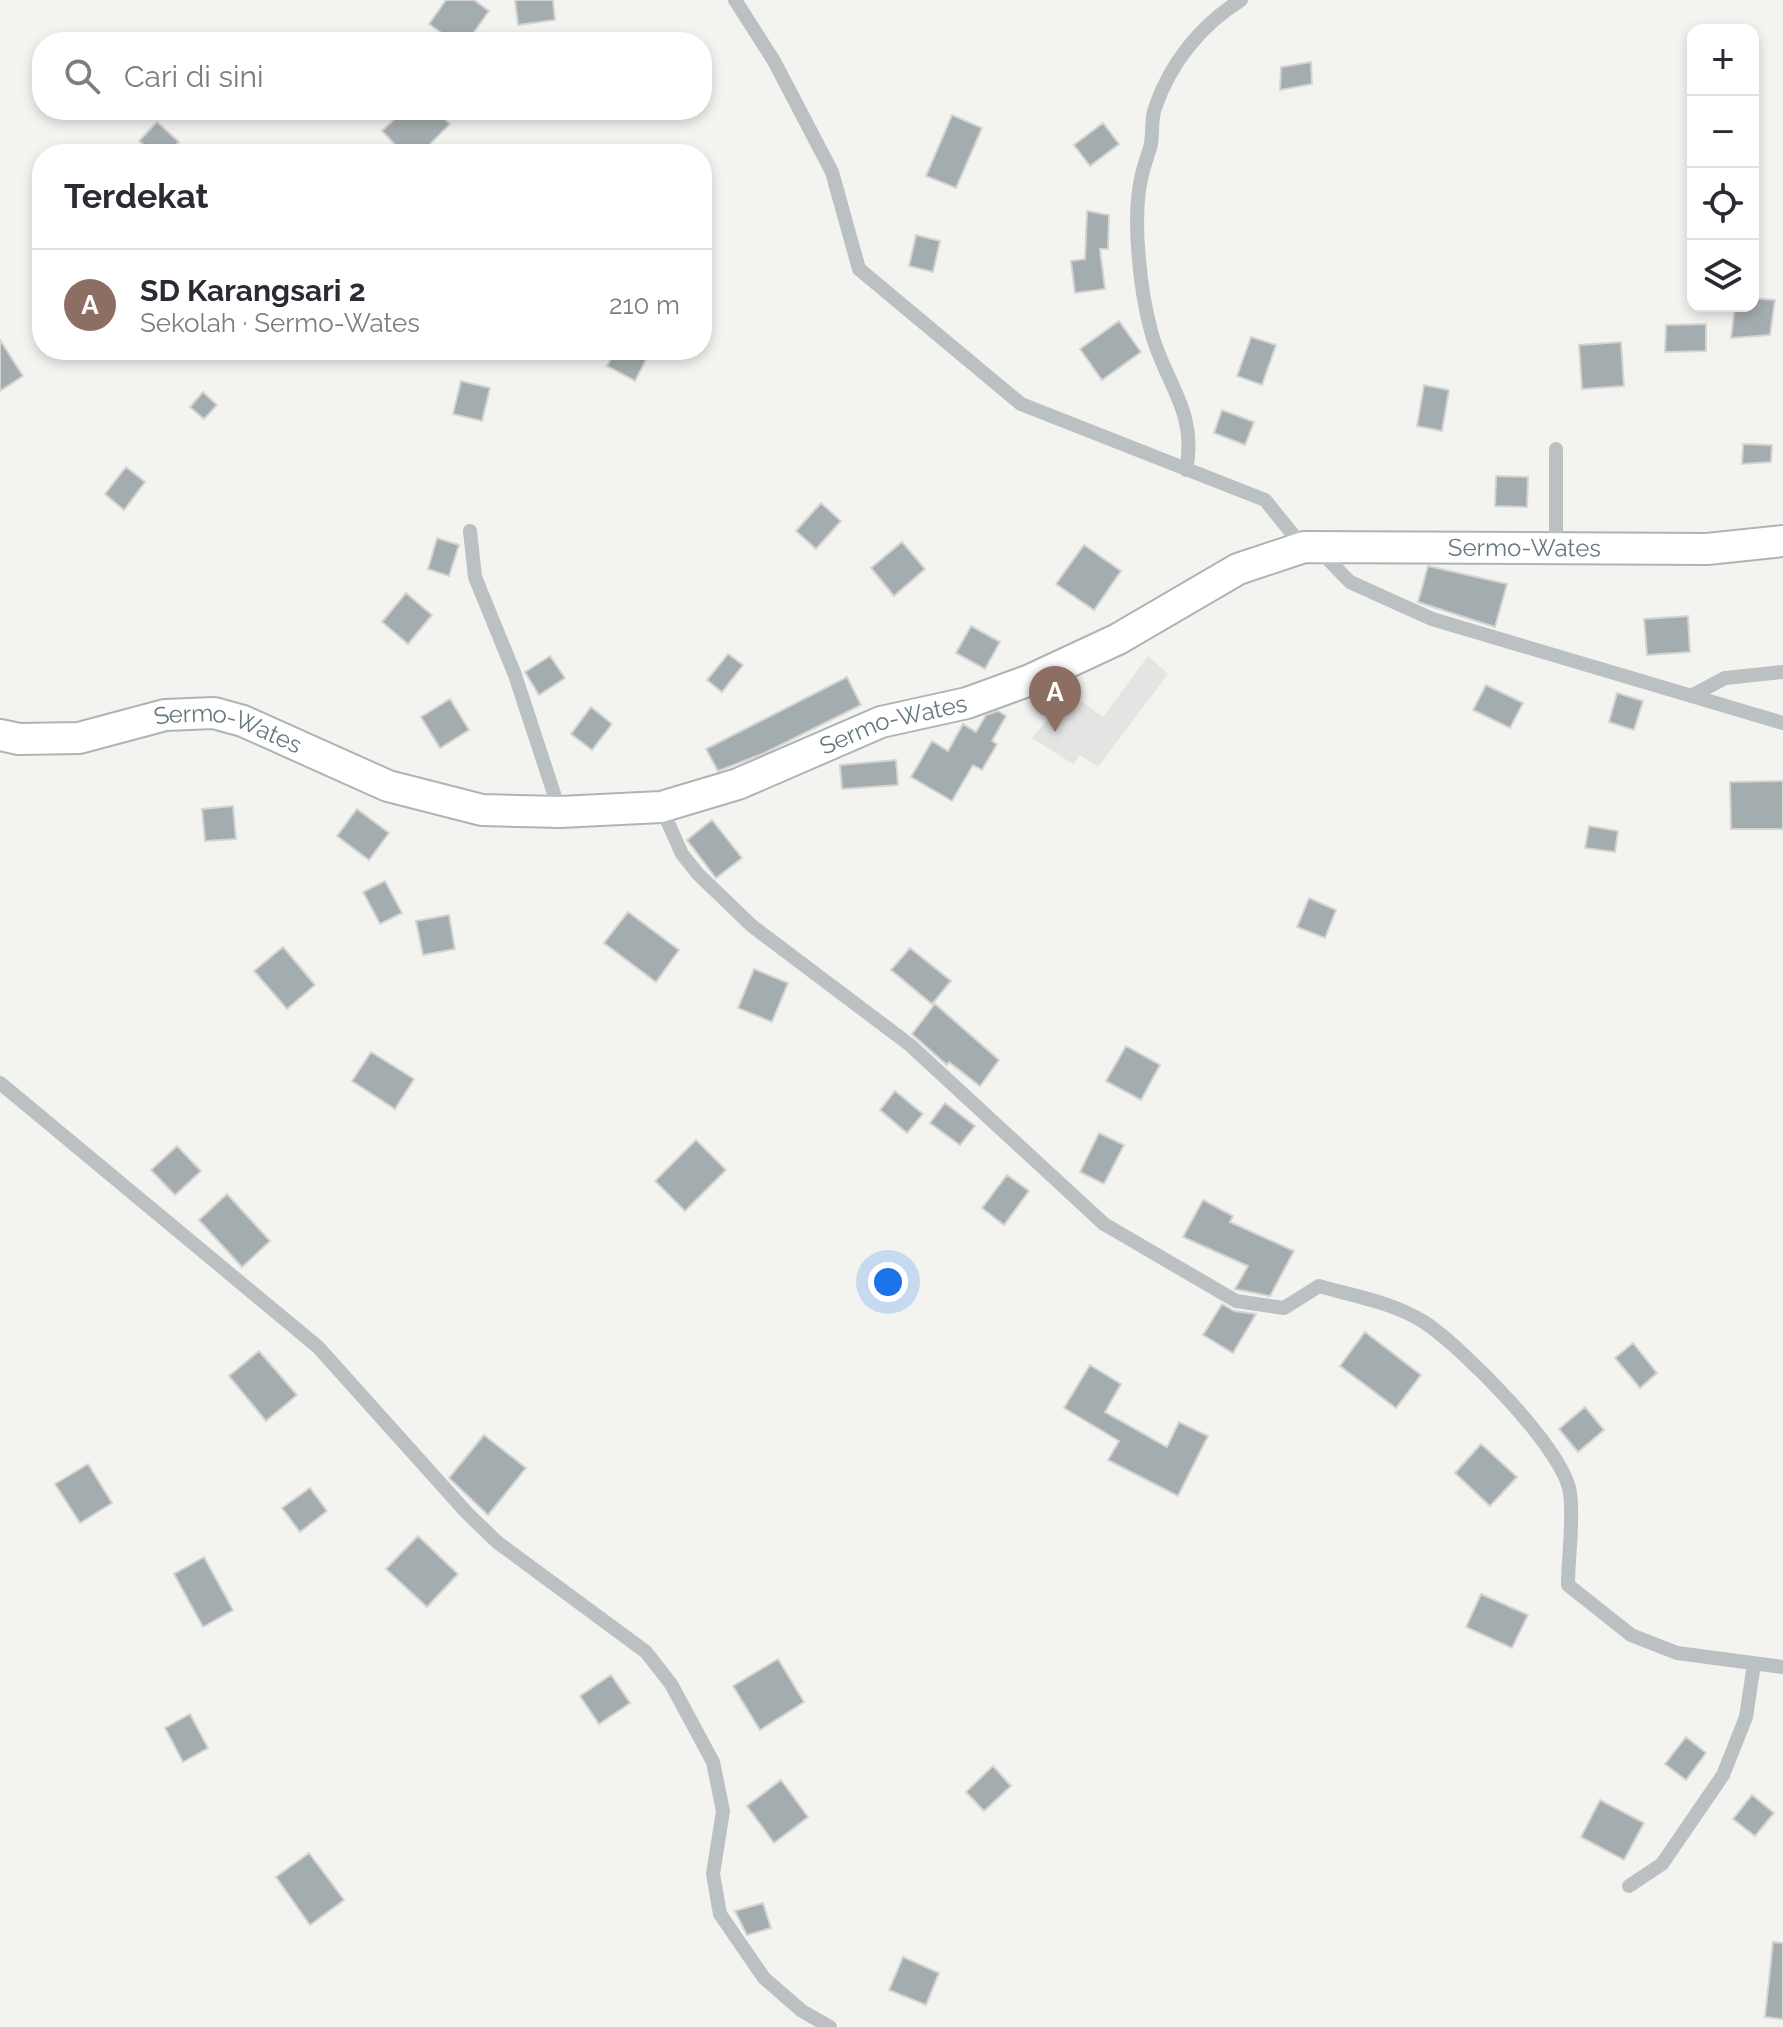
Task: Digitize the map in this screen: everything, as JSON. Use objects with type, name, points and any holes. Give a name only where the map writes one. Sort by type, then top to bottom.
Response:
[{"type":"main road","name":"Sermo-Wates","points":[[0,735],[19,739],[79,738],[165,715],[193,711],[214,713],[243,721],[388,786],[482,810],[560,812],[661,807],[738,784],[881,722],[967,703],[1030,680],[1118,639],[1238,569],[1310,546],[1707,549],[1783,541]]},
{"type":"street","points":[[735,0],[774,61],[832,172],[859,269],[1021,404],[1265,500],[1350,582],[1432,619],[1783,723]]},
{"type":"street","points":[[1186,470],[1191,443],[1186,419],[1151,332],[1136,233],[1140,181],[1151,144],[1154,109],[1191,42],[1212,18],[1241,0]]},
{"type":"street","points":[[1556,449],[1556,549]]},
{"type":"street","points":[[470,531],[475,577],[515,675],[560,812]]},
{"type":"street","points":[[1691,696],[1725,678],[1783,672]]},
{"type":"street","points":[[661,807],[682,854],[698,874],[752,926],[910,1045],[1104,1224],[1236,1301],[1284,1308],[1319,1286],[1389,1306],[1424,1322],[1488,1377],[1540,1436],[1570,1491],[1568,1585],[1631,1635],[1677,1653],[1783,1667]]},
{"type":"street","points":[[0,1083],[318,1347],[467,1513],[497,1542],[646,1652],[671,1684],[713,1762],[723,1811],[713,1874],[720,1914],[764,1978],[802,2011],[830,2027]]},
{"type":"street","points":[[1629,1886],[1662,1864],[1723,1775],[1746,1717],[1754,1664]]},
{"type":"shaded area","points":[[1148,656],[1168,674],[1098,767],[1080,755],[1073,764],[1032,738],[1070,693],[1103,717]]},
{"type":"building","points":[[446,0],[474,0],[489,11],[474,32],[440,32],[429,24]]},
{"type":"building","points":[[515,0],[553,0],[555,20],[518,25]]},
{"type":"building","points":[[1311,62],[1312,84],[1280,90],[1281,67]]},
{"type":"building","points":[[952,115],[982,128],[956,188],[926,176]]},
{"type":"building","points":[[394,120],[446,120],[450,124],[430,144],[394,144],[382,131]]},
{"type":"building","points":[[157,122],[179,142],[142,144],[139,141]]},
{"type":"building","points":[[1103,123],[1119,144],[1090,166],[1074,145]]},
{"type":"building","points":[[1087,211],[1109,215],[1108,249],[1100,249],[1105,289],[1075,293],[1071,261],[1085,259]]},
{"type":"building","points":[[916,235],[940,241],[933,272],[909,266]]},
{"type":"building","points":[[1759,299],[1775,300],[1770,335],[1731,338],[1734,312],[1759,312]]},
{"type":"building","points":[[1119,321],[1141,352],[1102,380],[1080,349]]},
{"type":"building","points":[[1706,324],[1706,351],[1665,352],[1666,325]]},
{"type":"building","points":[[1251,337],[1276,345],[1262,385],[1237,376]]},
{"type":"building","points":[[0,340],[23,376],[0,391]]},
{"type":"building","points":[[1621,342],[1624,386],[1582,389],[1579,345]]},
{"type":"building","points":[[610,360],[646,360],[635,381],[607,366]]},
{"type":"building","points":[[461,381],[490,388],[482,421],[453,414]]},
{"type":"building","points":[[1424,385],[1449,390],[1442,431],[1417,426]]},
{"type":"building","points":[[203,392],[217,405],[204,419],[190,407]]},
{"type":"building","points":[[1222,410],[1254,422],[1245,445],[1214,433]]},
{"type":"building","points":[[1743,444],[1772,445],[1771,462],[1742,464]]},
{"type":"building","points":[[126,467],[145,482],[124,510],[105,494]]},
{"type":"building","points":[[1496,476],[1528,477],[1527,507],[1495,506]]},
{"type":"building","points":[[821,503],[841,521],[816,549],[796,531]]},
{"type":"building","points":[[437,538],[459,545],[449,576],[428,569]]},
{"type":"building","points":[[902,542],[925,569],[894,596],[871,568]]},
{"type":"building","points":[[1084,545],[1121,571],[1094,610],[1056,584]]},
{"type":"building","points":[[1428,566],[1507,584],[1495,627],[1418,602]]},
{"type":"building","points":[[406,593],[432,615],[408,644],[382,622]]},
{"type":"building","points":[[1688,616],[1690,652],[1647,655],[1644,619]]},
{"type":"building","points":[[971,626],[1000,642],[985,669],[956,653]]},
{"type":"building","points":[[728,654],[743,665],[722,692],[707,680]]},
{"type":"building","points":[[550,656],[565,678],[539,695],[525,672]]},
{"type":"building","points":[[847,677],[861,705],[762,754],[718,771],[706,749]]},
{"type":"building","points":[[1486,685],[1523,703],[1510,728],[1473,710]]},
{"type":"building","points":[[1617,693],[1643,701],[1634,730],[1609,722]]},
{"type":"building","points":[[450,699],[469,730],[440,748],[421,717]]},
{"type":"building","points":[[591,707],[612,724],[592,750],[571,734]]},
{"type":"building","points":[[998,711],[1006,716],[992,741],[997,744],[982,770],[973,765],[952,801],[911,777],[932,741],[948,751],[963,724],[976,732],[986,715]]},
{"type":"building","points":[[896,760],[898,785],[842,789],[840,765]]},
{"type":"building","points":[[1783,781],[1783,829],[1731,829],[1730,782]]},
{"type":"building","points":[[233,806],[236,839],[205,841],[202,809]]},
{"type":"building","points":[[357,809],[389,833],[369,860],[337,836]]},
{"type":"building","points":[[712,820],[742,858],[716,878],[687,840]]},
{"type":"building","points":[[1589,826],[1618,831],[1615,852],[1585,848]]},
{"type":"building","points":[[385,881],[402,913],[380,924],[363,892]]},
{"type":"building","points":[[1309,898],[1336,910],[1325,938],[1297,927]]},
{"type":"building","points":[[628,912],[679,950],[656,982],[604,943]]},
{"type":"building","points":[[449,915],[455,949],[423,955],[416,921]]},
{"type":"building","points":[[283,947],[315,985],[287,1009],[254,971]]},
{"type":"building","points":[[910,948],[951,981],[932,1004],[891,970]]},
{"type":"building","points":[[754,969],[788,983],[772,1022],[738,1008]]},
{"type":"building","points":[[935,1004],[999,1060],[980,1086],[949,1062],[947,1065],[912,1034]]},
{"type":"building","points":[[1126,1046],[1160,1065],[1141,1100],[1106,1081]]},
{"type":"building","points":[[371,1052],[414,1079],[395,1109],[352,1081]]},
{"type":"building","points":[[895,1091],[923,1114],[907,1133],[880,1110]]},
{"type":"building","points":[[945,1103],[975,1126],[960,1145],[930,1123]]},
{"type":"building","points":[[1099,1133],[1124,1145],[1104,1184],[1080,1172]]},
{"type":"building","points":[[696,1140],[726,1170],[685,1211],[655,1181]]},
{"type":"building","points":[[177,1146],[201,1171],[175,1195],[151,1170]]},
{"type":"building","points":[[1007,1175],[1029,1191],[1004,1225],[982,1208]]},
{"type":"building","points":[[227,1194],[270,1241],[242,1267],[199,1220]]},
{"type":"building","points":[[1203,1200],[1233,1216],[1230,1222],[1294,1251],[1270,1296],[1235,1289],[1248,1266],[1183,1237]]},
{"type":"building","points":[[1222,1304],[1234,1311],[1256,1314],[1233,1353],[1203,1335]]},
{"type":"building","points":[[1365,1332],[1421,1375],[1396,1408],[1340,1366]]},
{"type":"building","points":[[1633,1343],[1657,1373],[1640,1388],[1615,1358]]},
{"type":"building","points":[[259,1351],[297,1395],[266,1421],[229,1376]]},
{"type":"building","points":[[1090,1365],[1121,1384],[1105,1412],[1167,1447],[1179,1422],[1208,1436],[1178,1496],[1108,1460],[1119,1441],[1064,1408]]},
{"type":"building","points":[[1585,1407],[1604,1430],[1578,1452],[1559,1429]]},
{"type":"building","points":[[484,1435],[526,1468],[488,1515],[449,1478]]},
{"type":"building","points":[[1481,1444],[1517,1477],[1490,1506],[1455,1473]]},
{"type":"building","points":[[88,1464],[112,1503],[80,1523],[55,1484]]},
{"type":"building","points":[[310,1488],[327,1511],[300,1532],[282,1508]]},
{"type":"building","points":[[418,1536],[458,1574],[427,1607],[386,1569]]},
{"type":"building","points":[[204,1557],[233,1610],[203,1627],[174,1574]]},
{"type":"building","points":[[1481,1594],[1528,1615],[1512,1648],[1466,1627]]},
{"type":"building","points":[[778,1659],[804,1702],[760,1730],[733,1686]]},
{"type":"building","points":[[611,1675],[630,1703],[599,1724],[580,1696]]},
{"type":"building","points":[[190,1714],[208,1748],[183,1762],[165,1728]]},
{"type":"building","points":[[1686,1737],[1706,1753],[1686,1780],[1665,1764]]},
{"type":"building","points":[[993,1766],[1011,1786],[984,1811],[966,1792]]},
{"type":"building","points":[[781,1780],[808,1817],[774,1843],[747,1806]]},
{"type":"building","points":[[1752,1795],[1774,1813],[1755,1836],[1733,1819]]},
{"type":"building","points":[[1600,1800],[1644,1823],[1624,1860],[1581,1837]]},
{"type":"building","points":[[309,1853],[344,1900],[310,1925],[276,1877]]},
{"type":"building","points":[[763,1903],[771,1928],[747,1935],[735,1911]]},
{"type":"building","points":[[1773,1942],[1783,1943],[1783,2019],[1765,2017]]},
{"type":"building","points":[[903,1957],[939,1973],[926,2005],[889,1990]]},
{"type":"place","name":"SD Karangsari 2","points":[[1055,732]]}]
